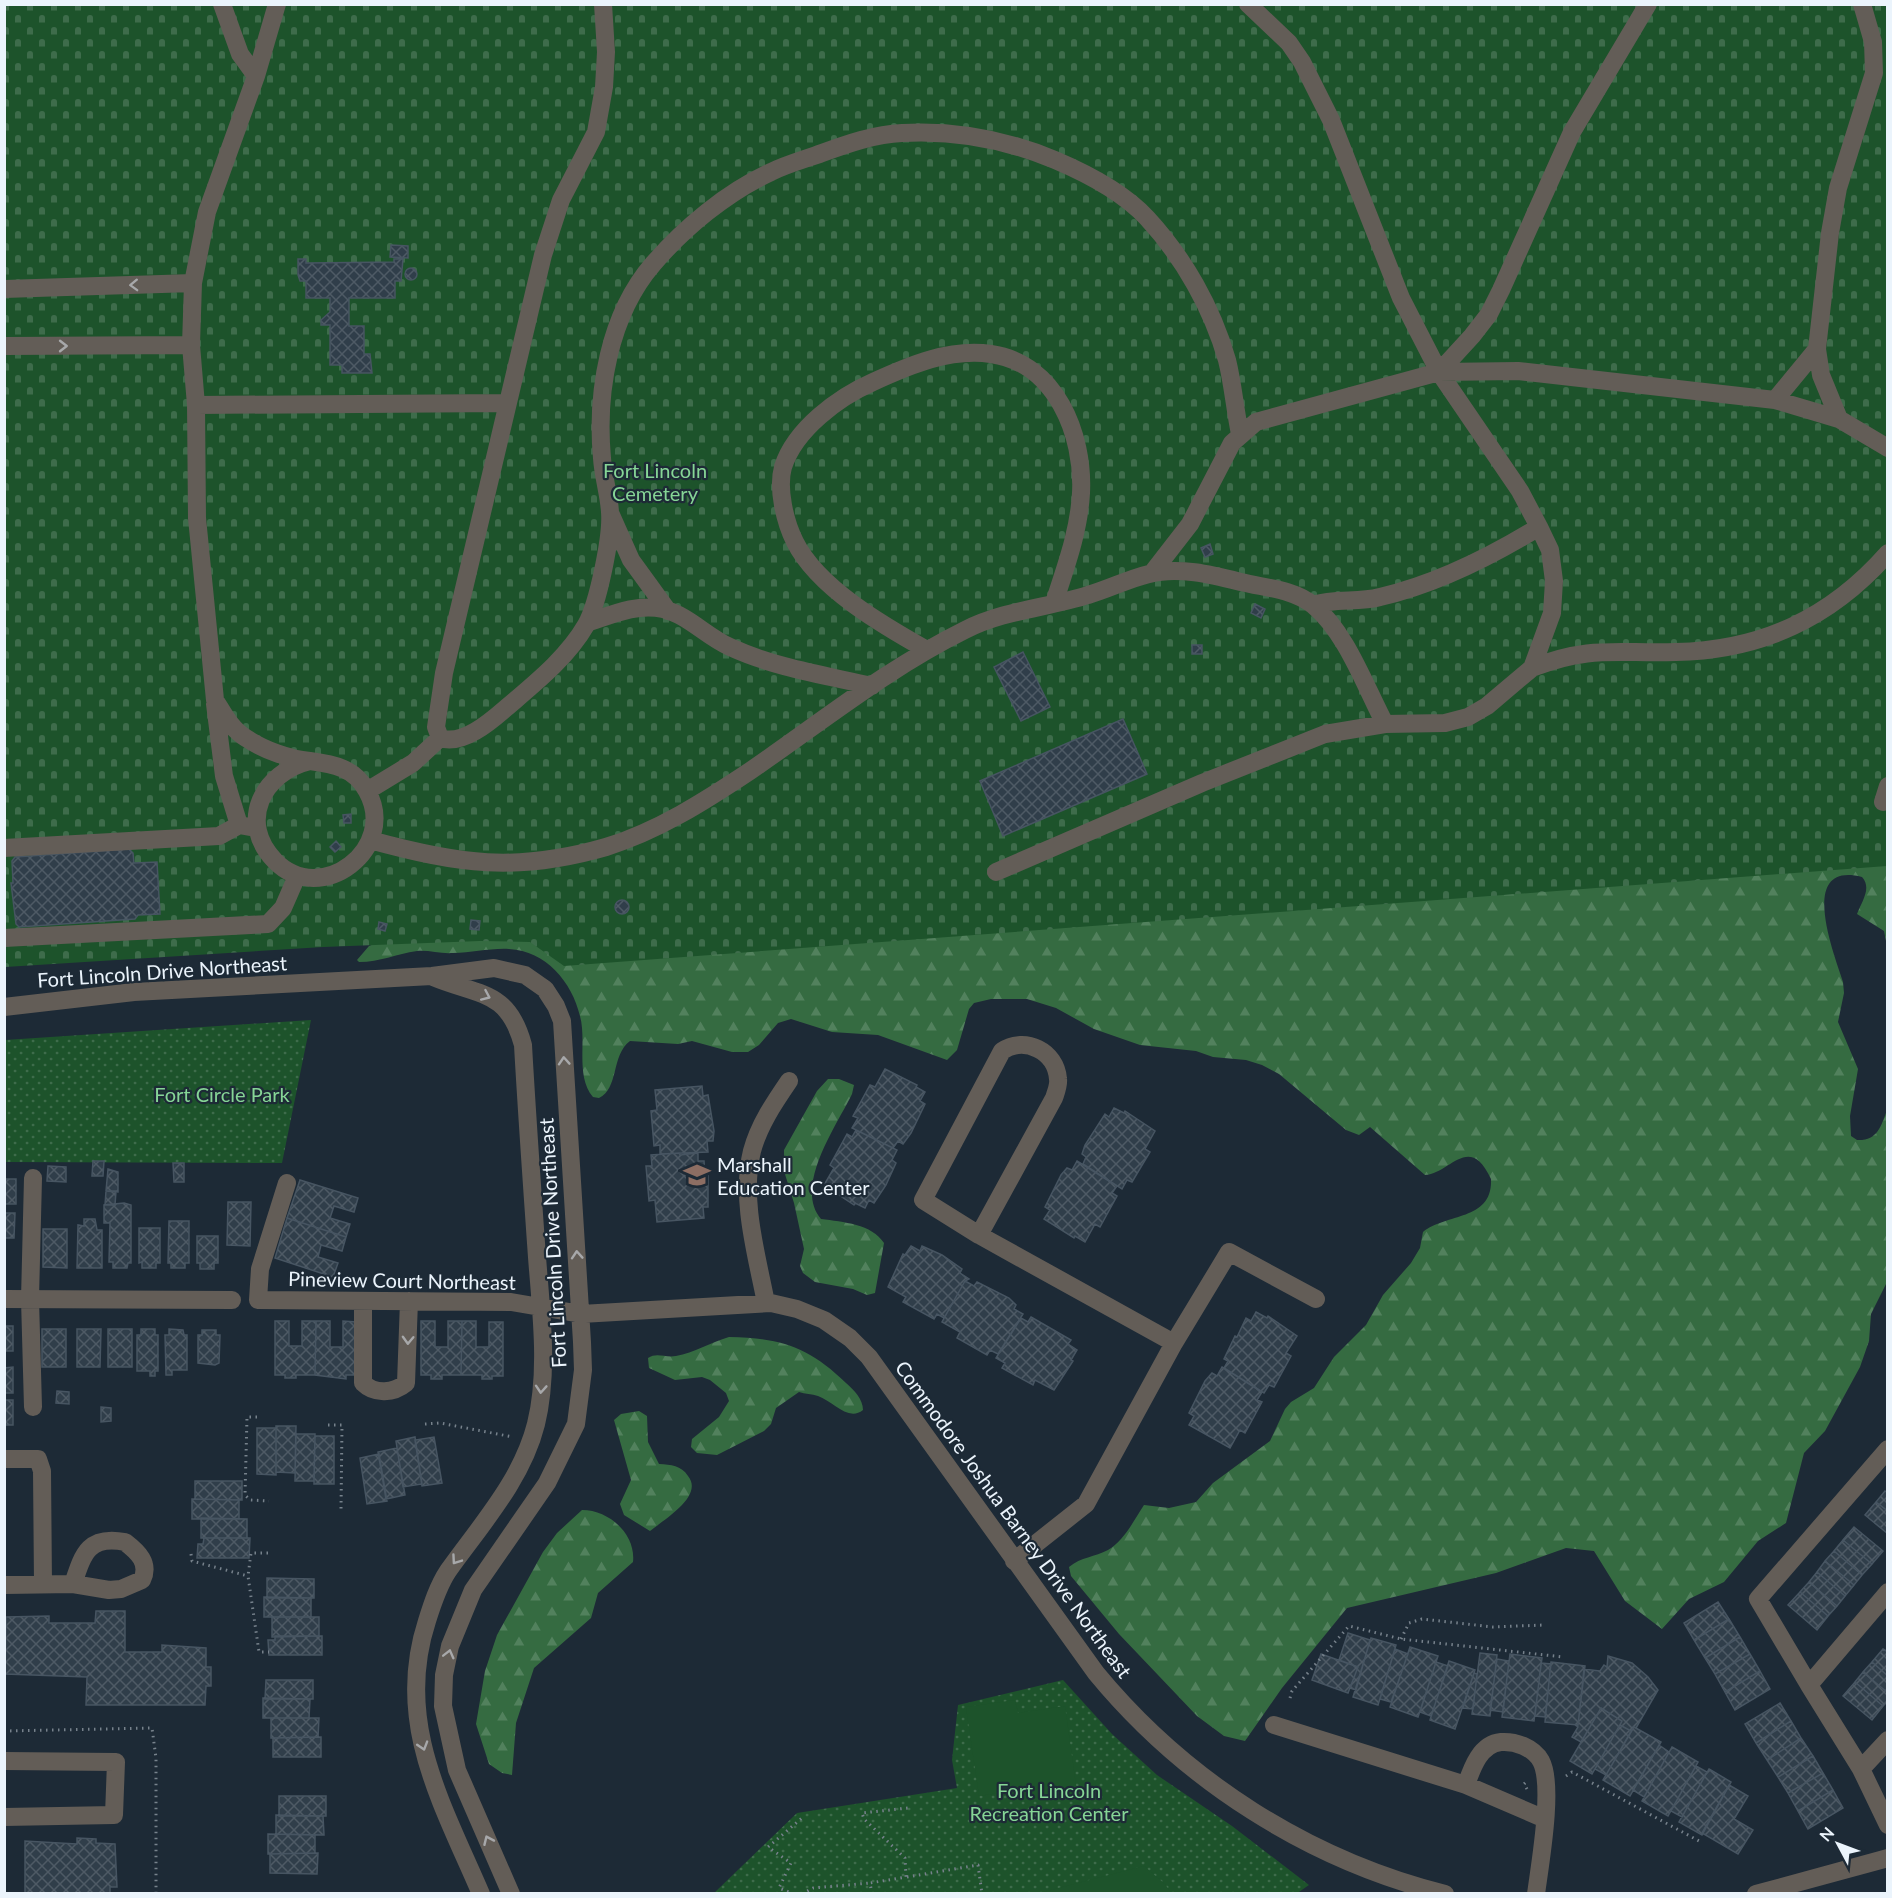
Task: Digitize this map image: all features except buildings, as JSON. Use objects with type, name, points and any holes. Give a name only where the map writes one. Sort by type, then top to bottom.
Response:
[{"type":"street","points":[[222,4],[240,54],[256,76]]},
{"type":"street","points":[[239,825],[224,776],[215,700],[197,518],[196,405],[190,345],[193,283],[207,212],[256,76],[277,4]]},
{"type":"street","points":[[440,738],[436,727],[444,673],[506,403],[543,255],[561,200],[596,132],[604,87],[606,52],[603,4]]},
{"type":"street","points":[[1248,4],[1288,44],[1302,62],[1330,120],[1401,298],[1439,372],[1520,490],[1550,550],[1554,581],[1552,613],[1532,668]]},
{"type":"street","points":[[1439,372],[1489,314],[1572,132],[1648,4]]},
{"type":"street","points":[[1839,419],[1821,375],[1817,349],[1830,233],[1838,188],[1874,73],[1873,42],[1862,4]]},
{"type":"street","points":[[440,738],[449,741],[462,738],[499,714],[548,670],[587,623],[607,554],[610,513],[602,457],[601,410],[606,371],[615,333],[629,298],[651,266],[681,234],[719,204],[770,172],[845,145],[898,133],[940,132],[988,139],[1033,151],[1087,175],[1118,193],[1146,217],[1185,267],[1212,316],[1227,362],[1240,434]]},
{"type":"street","points":[[4,289],[193,283]]},
{"type":"street","points":[[4,346],[190,345]]},
{"type":"street","points":[[1775,400],[1817,349]]},
{"type":"street","points":[[927,650],[888,629],[850,603],[811,565],[795,543],[785,514],[782,489],[783,467],[796,444],[819,416],[853,391],[927,360],[964,354],[993,354],[1022,365],[1041,378],[1059,397],[1073,428],[1080,460],[1082,492],[1077,531],[1054,603]]},
{"type":"street","points":[[1152,573],[1190,524],[1232,443],[1256,422],[1439,372],[1518,371],[1775,400],[1839,419],[1886,446]]},
{"type":"street","points":[[196,405],[506,403]]},
{"type":"street","points":[[610,513],[632,560],[668,611]]},
{"type":"street","points":[[1313,605],[1328,600],[1366,600],[1414,586],[1480,561],[1539,527]]},
{"type":"street","points":[[996,872],[1192,787],[1325,734],[1385,724],[1445,723],[1467,717],[1487,706],[1532,668],[1557,658],[1596,651],[1673,653],[1724,650],[1781,632],[1812,617],[1843,597],[1887,552]]},
{"type":"street","points":[[370,840],[433,857],[477,864],[519,863],[607,846],[676,818],[743,776],[927,650],[968,628],[1005,615],[1087,596],[1152,573],[1188,572],[1214,576],[1290,592],[1313,605],[1333,625],[1385,724]]},
{"type":"street","points":[[587,623],[624,610],[668,611],[729,647],[755,657],[812,675],[872,686]]},
{"type":"street","points":[[215,700],[230,725],[244,737],[273,751],[310,761],[334,763],[358,778],[367,791],[374,807],[374,824],[363,855],[338,874],[312,879],[297,876],[280,866],[268,854],[257,828],[258,810],[269,784],[281,772],[310,761]]},
{"type":"street","points":[[367,791],[413,763],[440,738]]},
{"type":"street","points":[[4,848],[219,836],[239,825],[257,828]]},
{"type":"street","points":[[4,938],[268,924],[283,908],[297,876]]},
{"type":"street","name":"Fort Lincoln Drive Northeast","points":[[4,1007],[134,992],[432,976],[494,968],[525,975],[544,989],[556,1006],[562,1022],[581,1314],[583,1370],[576,1424],[547,1483],[473,1590],[450,1646],[444,1675],[443,1707],[457,1770],[512,1893]]},
{"type":"street","name":"Fort Lincoln Drive Northeast","points":[[432,976],[462,989],[484,993],[502,1004],[517,1023],[523,1045],[541,1309],[540,1400],[527,1451],[515,1476],[444,1577],[423,1635],[414,1687],[417,1727],[435,1786],[481,1893]]},
{"type":"street","points":[[980,1235],[1054,1098],[1059,1080],[1047,1054],[1022,1043],[1011,1045],[1002,1051],[923,1200],[980,1235],[1174,1343]]},
{"type":"street","points":[[766,1303],[748,1187],[752,1152],[761,1127],[789,1082]]},
{"type":"street","points":[[33,1178],[30,1299],[33,1407]]},
{"type":"street","name":"Pineview Court Northeast","points":[[287,1183],[260,1269],[258,1300],[511,1302],[541,1309],[581,1314]]},
{"type":"street","points":[[1014,1561],[1086,1504],[1174,1343],[1229,1252],[1316,1299]]},
{"type":"street","points":[[4,1299],[232,1300]]},
{"type":"street","points":[[363,1301],[363,1383],[369,1389],[380,1391],[398,1390],[406,1383],[410,1301]]},
{"type":"street","name":"Commodore Joshua Barney Drive Northeast","points":[[581,1314],[766,1303],[788,1306],[833,1325],[862,1349],[1081,1654],[1119,1700],[1165,1745],[1205,1778],[1263,1817],[1331,1854],[1390,1877],[1445,1893]]},
{"type":"street","points":[[1887,1449],[1758,1599],[1861,1769],[1887,1825]]},
{"type":"street","points":[[4,1459],[38,1459],[42,1471],[43,1584]]},
{"type":"street","points":[[4,1585],[73,1584]]},
{"type":"street","points":[[1809,1685],[1887,1593]]},
{"type":"street","points":[[1274,1725],[1466,1785],[1545,1819]]},
{"type":"street","points":[[1861,1769],[1887,1740]]},
{"type":"street","points":[[1466,1785],[1472,1767],[1482,1752],[1494,1742],[1512,1741],[1530,1749],[1540,1760],[1546,1776],[1545,1819],[1536,1893]]},
{"type":"street","points":[[4,1761],[116,1762],[114,1815],[4,1817]]},
{"type":"street","points":[[1755,1893],[1887,1857]]},
{"type":"path","points":[[257,1417],[246,1417],[245,1495],[250,1500],[269,1500]]},
{"type":"path","points":[[425,1424],[440,1423],[515,1437]]},
{"type":"path","points":[[328,1425],[342,1425],[341,1509]]},
{"type":"path","points":[[268,1553],[251,1553],[248,1576],[259,1652],[269,1652]]},
{"type":"path","points":[[191,1554],[192,1561],[248,1576]]},
{"type":"path","points":[[1401,1639],[1409,1623],[1422,1619],[1492,1626],[1544,1625]]},
{"type":"path","points":[[1290,1698],[1293,1691],[1349,1626],[1401,1639],[1563,1657]]},
{"type":"path","points":[[1566,1776],[1572,1772],[1699,1841]]},
{"type":"path","points":[[906,1877],[905,1858],[864,1819],[862,1813],[908,1808]]},
{"type":"path","points":[[794,1893],[779,1888],[791,1863],[768,1847],[802,1818]]},
{"type":"path","points":[[802,1893],[813,1888],[870,1883],[978,1865],[982,1893]]},
{"type":"path","points":[[870,1883],[872,1893]]},
{"type":"path","points":[[906,1893],[911,1893]]},
{"type":"green space","name":"Fort Lincoln Cemetery","points":[[5,5],[1887,5],[1887,866],[564,966],[530,942],[480,941],[323,947],[5,967]]},
{"type":"green space","points":[[1887,851],[1887,946],[1884,931],[1857,914],[1866,890],[1862,877],[1842,876],[1830,883],[1825,896],[1825,913],[1828,933],[1843,982],[1844,993],[1838,1022],[1858,1069],[1850,1116],[1851,1136],[1857,1140],[1864,1140],[1874,1135],[1887,1110],[1887,1282],[1871,1314],[1869,1341],[1860,1367],[1825,1431],[1804,1453],[1786,1523],[1758,1541],[1724,1582],[1689,1599],[1662,1629],[1625,1601],[1594,1551],[1566,1548],[1496,1573],[1347,1608],[1282,1688],[1245,1741],[1224,1736],[1197,1716],[1119,1634],[1071,1576],[1069,1567],[1114,1546],[1128,1530],[1144,1505],[1169,1508],[1196,1502],[1213,1483],[1270,1441],[1285,1409],[1291,1402],[1314,1388],[1334,1357],[1366,1325],[1383,1295],[1411,1263],[1420,1248],[1423,1232],[1467,1214],[1485,1202],[1490,1193],[1491,1179],[1483,1165],[1475,1158],[1467,1157],[1425,1175],[1370,1127],[1359,1135],[1346,1130],[1279,1074],[1262,1065],[1246,1060],[1213,1057],[1196,1051],[1140,1045],[1094,1029],[1056,1008],[1027,999],[991,999],[974,1003],[969,1009],[957,1050],[947,1060],[878,1035],[832,1032],[791,1019],[778,1023],[759,1045],[748,1052],[732,1052],[692,1041],[678,1044],[630,1041],[620,1055],[610,1087],[599,1098],[593,1097],[584,1079],[582,1026],[576,1003],[564,980],[546,962],[522,951],[509,949],[448,953],[422,951],[374,961],[359,962],[357,960],[369,946],[387,939]]},
{"type":"green space","name":"Fort Circle Park","points":[[311,1020],[282,1163],[5,1162],[5,1040]]},
{"type":"green space","points":[[828,1079],[839,1079],[854,1085],[852,1094],[820,1156],[812,1190],[814,1206],[821,1219],[865,1228],[884,1243],[875,1293],[867,1295],[853,1289],[815,1282],[803,1273],[800,1266],[804,1249],[784,1171],[784,1150],[817,1091]]},
{"type":"green space","points":[[729,1337],[779,1343],[806,1353],[832,1371],[852,1389],[860,1398],[863,1410],[852,1414],[818,1396],[799,1392],[776,1408],[771,1424],[764,1431],[717,1455],[697,1453],[691,1447],[692,1439],[719,1417],[729,1401],[726,1393],[710,1380],[702,1377],[675,1380],[649,1368],[648,1358],[655,1355],[683,1355]]},
{"type":"green space","points":[[639,1411],[647,1416],[648,1442],[659,1464],[679,1468],[685,1472],[692,1484],[687,1499],[681,1506],[650,1531],[624,1515],[620,1504],[631,1480],[614,1420],[621,1414]]},
{"type":"green space","points":[[582,1510],[602,1514],[619,1525],[630,1542],[633,1562],[598,1593],[591,1618],[534,1668],[516,1723],[512,1775],[502,1773],[489,1764],[476,1724],[485,1671],[497,1635],[543,1552],[557,1533]]},
{"type":"green space","name":"Fort Lincoln Recreation Center","points":[[1063,1680],[1112,1734],[1157,1775],[1232,1826],[1309,1885],[1296,1894],[713,1894],[797,1813],[957,1788],[952,1760],[958,1705]]},
{"type":"green space","points":[[1015,1700],[1018,1713],[1065,1706],[1077,1792],[1026,1799],[1024,1789],[979,1796],[966,1707]]},
{"type":"green space","points":[[1144,1866],[1165,1884],[1171,1893],[1039,1893]]},
{"type":"place","name":"Marshall Education Center","points":[[697,1175]]}]
